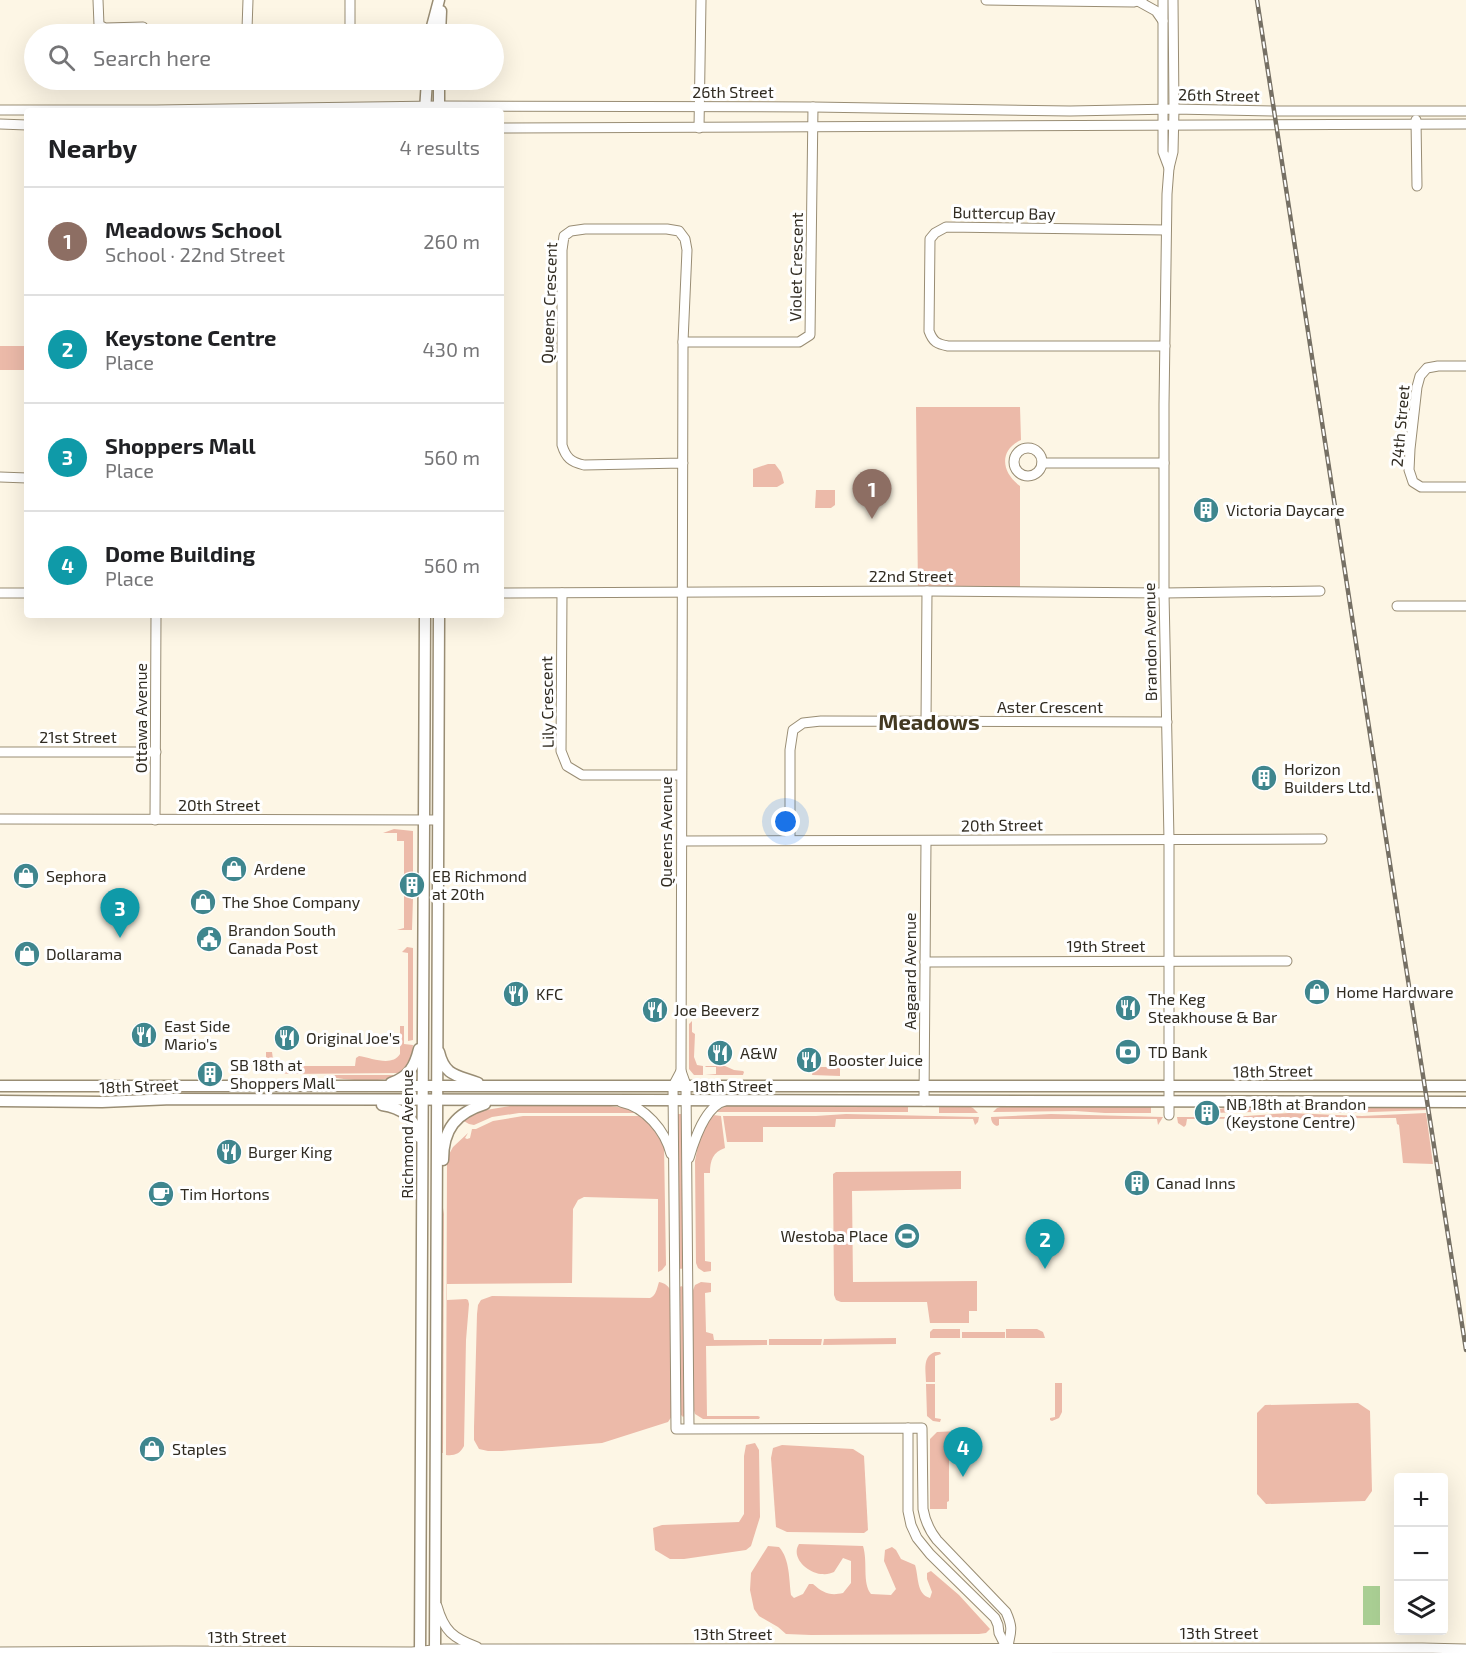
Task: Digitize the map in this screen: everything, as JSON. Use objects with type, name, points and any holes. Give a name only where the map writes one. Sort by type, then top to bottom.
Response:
[{"type":"main road","points":[[433,24],[440,0]]},
{"type":"main road","points":[[440,0],[440,24]]},
{"type":"main road","points":[[425,108],[426,90]]},
{"type":"main road","points":[[439,90],[439,108]]},
{"type":"main road","name":"Richmond Avenue","points":[[420,1652],[426,618]]},
{"type":"main road","name":"Richmond Avenue","points":[[435,1652],[439,618]]},
{"type":"main road","points":[[378,1085],[399,1080],[411,1071],[418,1052],[423,1018]]},
{"type":"main road","points":[[437,1038],[442,1062],[449,1072],[493,1086]]},
{"type":"main road","name":"18th Street","points":[[0,1086],[1466,1086]]},
{"type":"main road","name":"18th Street","points":[[0,1101],[102,1102],[172,1099],[1466,1102]]},
{"type":"main road","points":[[352,1101],[393,1107],[407,1114],[417,1129],[422,1160]]},
{"type":"main road","points":[[436,1229],[442,1198],[444,1144],[449,1129],[468,1110],[505,1101]]},
{"type":"street","points":[[98,0],[99,24]]},
{"type":"street","points":[[247,24],[248,0]]},
{"type":"street","points":[[350,0],[350,24]]},
{"type":"street","points":[[699,128],[701,0]]},
{"type":"street","points":[[986,0],[1140,0],[1156,11],[1163,21]]},
{"type":"street","points":[[1163,0],[1163,109],[1168,124]]},
{"type":"street","points":[[1168,124],[1174,109],[1173,0]]},
{"type":"street","name":"26th Street","points":[[504,108],[813,107],[1070,111],[1163,109],[1466,111]]},
{"type":"street","name":"Violet Crescent","points":[[683,342],[799,342],[810,334],[813,107]]},
{"type":"street","name":"26th Street","points":[[0,110],[24,110]]},
{"type":"street","points":[[1317,111],[1317,124]]},
{"type":"street","points":[[1416,111],[1417,186]]},
{"type":"street","points":[[0,124],[24,124]]},
{"type":"street","name":"Brandon Avenue","points":[[1168,124],[1173,152],[1169,168],[1166,230],[1164,463],[1169,840],[1169,1115]]},
{"type":"street","name":"26th Street","points":[[504,128],[1466,124]]},
{"type":"street","name":"Buttercup Bay","points":[[1165,346],[939,345],[932,340],[929,332],[929,309],[930,239],[946,227],[1166,230]]},
{"type":"street","name":"Queens Crescent","points":[[682,463],[584,465],[572,462],[565,455],[562,446],[562,250],[564,236],[571,231],[667,229],[679,231],[685,239],[687,250],[683,342],[682,593]]},
{"type":"street","name":"24th Street","points":[[1466,366],[1427,368],[1420,376],[1412,426],[1409,470],[1413,482],[1421,487],[1466,488]]},
{"type":"street","points":[[1042,463],[1164,463]]},
{"type":"street","points":[[0,477],[24,478]]},
{"type":"street","points":[[926,722],[927,591]]},
{"type":"street","name":"22nd Street","points":[[504,593],[1320,591]]},
{"type":"street","points":[[0,593],[24,593]]},
{"type":"street","name":"Lily Crescent","points":[[562,593],[561,751],[567,766],[582,775],[681,775]]},
{"type":"street","name":"Queens Avenue","points":[[681,1071],[682,593]]},
{"type":"street","points":[[1397,606],[1466,606]]},
{"type":"street","name":"Ottawa Avenue","points":[[155,820],[156,618]]},
{"type":"street","name":"Aster Crescent","points":[[790,840],[790,750],[793,730],[803,723],[821,721],[1167,722]]},
{"type":"street","name":"21st Street","points":[[0,752],[156,752]]},
{"type":"street","name":"20th Street","points":[[0,819],[438,820]]},
{"type":"street","name":"20th Street","points":[[682,841],[1322,839]]},
{"type":"street","name":"Aagaard Avenue","points":[[924,1101],[926,840]]},
{"type":"street","name":"19th Street","points":[[925,962],[1287,962]]},
{"type":"street","points":[[681,1071],[686,1085],[689,1428]]},
{"type":"street","points":[[681,1071],[673,1086],[676,1429],[922,1428],[925,1520],[937,1540],[1006,1612],[1011,1625],[1007,1651]]},
{"type":"street","points":[[606,1100],[629,1104],[650,1118],[669,1146],[674,1171]]},
{"type":"street","points":[[686,1169],[695,1138],[707,1117],[718,1104],[733,1101]]},
{"type":"street","points":[[908,1428],[908,1511],[911,1525],[917,1538],[930,1554],[995,1618],[1007,1651]]},
{"type":"street","points":[[420,1462],[436,1462]]},
{"type":"street","points":[[435,1598],[441,1619],[450,1633],[459,1640],[482,1649]]},
{"type":"street","name":"13th Street","points":[[0,1652],[435,1652],[482,1649],[797,1651],[1466,1649]]},
{"type":"shaded area","points":[[0,346],[24,346],[24,370],[0,370]]},
{"type":"shaded area","points":[[916,407],[1020,407],[1021,440],[1009,450],[1005,462],[1009,475],[1020,486],[1020,591],[918,591]]},
{"type":"shaded area","points":[[775,464],[781,472],[784,483],[777,487],[753,487],[753,469]]},
{"type":"shaded area","points":[[816,490],[835,490],[835,505],[831,508],[815,508]]},
{"type":"shaded area","points":[[394,829],[413,831],[412,930],[397,930],[404,928],[404,841],[397,841],[397,833],[383,833]]},
{"type":"shaded area","points":[[407,947],[413,948],[413,1040],[408,1041],[408,953],[402,952]]},
{"type":"shaded area","points":[[692,1021],[692,1032],[695,1034],[694,1057],[697,1065],[703,1066],[703,1075],[694,1075],[689,1069],[689,1024]]},
{"type":"shaded area","points":[[400,1026],[404,1026],[404,1044],[413,1045],[408,1065],[399,1073],[289,1074],[271,1072],[266,1069],[266,1052],[272,1052],[274,1066],[355,1066],[356,1058],[359,1056],[381,1061],[392,1060],[400,1054]]},
{"type":"shaded area","points":[[706,1066],[725,1066],[744,1072],[743,1075],[705,1075],[716,1074],[716,1067]]},
{"type":"shaded area","points":[[814,1067],[840,1067],[840,1076],[812,1075]]},
{"type":"shaded area","points":[[324,1075],[399,1076],[381,1080],[361,1080]]},
{"type":"shaded area","points":[[510,1106],[610,1106],[625,1108],[636,1113],[519,1113],[492,1117],[474,1125],[462,1120],[480,1111]]},
{"type":"shaded area","points":[[725,1106],[908,1106],[908,1112],[716,1112]]},
{"type":"shaded area","points":[[939,1106],[969,1106],[978,1113],[939,1113]]},
{"type":"shaded area","points":[[1004,1106],[1151,1107],[1151,1113],[993,1112]]},
{"type":"shaded area","points":[[1234,1106],[1425,1107],[1426,1110],[1345,1113],[1275,1110],[1210,1113],[1210,1111]]},
{"type":"shaded area","points":[[1289,1113],[1362,1116],[1426,1113],[1433,1164],[1403,1163],[1399,1125],[1396,1118],[1187,1119],[1184,1127],[1178,1123],[1177,1117],[1231,1117]]},
{"type":"shaded area","points":[[678,1114],[681,1114],[683,1268],[681,1269],[679,1268]]},
{"type":"shaded area","points":[[846,1114],[979,1117],[975,1125],[973,1119],[836,1119],[835,1127],[763,1127],[763,1142],[727,1142],[723,1116]]},
{"type":"shaded area","points":[[1051,1114],[1163,1117],[1158,1125],[1157,1119],[999,1119],[997,1126],[992,1123],[991,1117]]},
{"type":"shaded area","points":[[713,1115],[721,1116],[725,1148],[713,1157],[710,1173],[704,1173],[705,1261],[711,1262],[711,1271],[704,1272],[698,1268],[696,1263],[695,1161],[699,1140]]},
{"type":"shaded area","points":[[523,1116],[642,1116],[650,1124],[664,1146],[666,1265],[658,1272],[658,1199],[584,1197],[578,1200],[573,1209],[572,1283],[447,1284],[447,1300],[466,1299],[469,1304],[464,1446],[456,1454],[446,1455],[447,1158],[453,1147],[468,1133],[465,1138],[470,1138],[472,1129],[493,1121]]},
{"type":"shaded area","points":[[961,1171],[961,1189],[852,1191],[853,1282],[977,1281],[977,1311],[969,1311],[969,1323],[930,1323],[927,1302],[841,1302],[836,1300],[834,1295],[833,1174],[836,1172]]},
{"type":"shaded area","points":[[444,1208],[443,1453],[441,1453],[442,1220]]},
{"type":"shaded area","points":[[659,1282],[666,1285],[671,1292],[672,1416],[668,1422],[602,1443],[502,1451],[479,1449],[474,1440],[474,1427],[477,1314],[481,1300],[492,1296],[650,1298],[655,1294]]},
{"type":"shaded area","points":[[701,1282],[711,1283],[711,1292],[705,1293],[706,1332],[713,1334],[714,1340],[767,1340],[767,1345],[706,1346],[707,1416],[758,1416],[759,1419],[703,1419],[695,1414],[693,1407],[692,1293],[695,1285]]},
{"type":"shaded area","points":[[681,1286],[683,1287],[683,1417],[681,1415]]},
{"type":"shaded area","points":[[933,1329],[960,1329],[960,1338],[930,1338],[930,1332]]},
{"type":"shaded area","points":[[1006,1329],[1037,1329],[1043,1332],[1045,1338],[1006,1338]]},
{"type":"shaded area","points":[[962,1332],[1005,1332],[1005,1338],[962,1338]]},
{"type":"shaded area","points":[[896,1338],[896,1344],[823,1345],[824,1339]]},
{"type":"shaded area","points":[[769,1339],[822,1339],[821,1345],[769,1345]]},
{"type":"shaded area","points":[[935,1352],[941,1354],[935,1356],[935,1382],[926,1382],[926,1361]]},
{"type":"shaded area","points":[[1055,1383],[1062,1383],[1062,1412],[1059,1418],[1052,1421],[1050,1418],[1055,1417]]},
{"type":"shaded area","points":[[926,1384],[935,1384],[935,1418],[941,1419],[940,1422],[933,1421],[927,1416]]},
{"type":"shaded area","points":[[1358,1403],[1370,1411],[1372,1491],[1365,1501],[1266,1504],[1257,1494],[1257,1413],[1265,1405]]},
{"type":"shaded area","points":[[958,1431],[960,1441],[958,1447],[947,1446],[949,1501],[947,1509],[930,1509],[930,1439],[937,1432]]},
{"type":"shaded area","points":[[755,1443],[759,1450],[760,1517],[751,1546],[746,1550],[684,1559],[670,1559],[655,1550],[653,1528],[662,1525],[739,1522],[744,1514],[746,1445]]},
{"type":"shaded area","points":[[782,1445],[853,1449],[864,1456],[868,1530],[864,1533],[787,1532],[776,1527],[771,1458],[773,1448]]},
{"type":"shaded area","points":[[799,1544],[863,1546],[868,1589],[871,1594],[891,1595],[896,1589],[884,1561],[885,1550],[892,1547],[901,1559],[915,1565],[922,1593],[930,1598],[932,1592],[927,1573],[931,1571],[959,1595],[990,1629],[986,1633],[979,1634],[786,1634],[759,1616],[754,1609],[750,1590],[751,1573],[768,1546],[779,1547],[783,1552],[791,1595],[794,1598],[803,1594],[809,1584],[834,1594],[843,1593],[851,1583],[851,1561],[843,1558],[834,1572],[818,1573],[807,1568],[799,1560],[797,1549]]},
{"type":"shaded area","points":[[1363,1586],[1380,1586],[1380,1625],[1363,1625]]},
{"type":"railway","points":[[1257,0],[1466,1350]]},
{"type":"place","name":"Victoria Daycare","points":[[1206,510]]},
{"type":"place","name":"Meadows School","points":[[872,519]]},
{"type":"place","name":"Horizon Builders Ltd.","points":[[1264,778]]},
{"type":"place","name":"Ardene","points":[[234,869]]},
{"type":"place","name":"Sephora","points":[[26,876]]},
{"type":"place","name":"EB Richmond at 20th","points":[[412,885]]},
{"type":"place","name":"The Shoe Company","points":[[203,902]]},
{"type":"place","name":"Shoppers Mall","points":[[120,938]]},
{"type":"place","name":"Brandon South Canada Post","points":[[209,939]]},
{"type":"place","name":"Dollarama","points":[[27,954]]},
{"type":"place","name":"Home Hardware","points":[[1317,992]]},
{"type":"place","name":"KFC","points":[[516,994]]},
{"type":"place","name":"The Keg Steakhouse & Bar","points":[[1128,1008]]},
{"type":"place","name":"Joe Beeverz","points":[[655,1010]]},
{"type":"place","name":"East Side Mario's","points":[[144,1035]]},
{"type":"place","name":"Original Joe's","points":[[287,1038]]},
{"type":"place","name":"TD Bank","points":[[1128,1052]]},
{"type":"place","name":"A&W","points":[[720,1053]]},
{"type":"place","name":"Booster Juice","points":[[809,1060]]},
{"type":"place","name":"SB 18th at Shoppers Mall","points":[[210,1074]]},
{"type":"place","name":"NB 18th at Brandon (Keystone Centre)","points":[[1207,1113]]},
{"type":"place","name":"Burger King","points":[[229,1152]]},
{"type":"place","name":"Canad Inns","points":[[1137,1183]]},
{"type":"place","name":"Tim Hortons","points":[[161,1194]]},
{"type":"place","name":"Westoba Place","points":[[907,1236]]},
{"type":"place","name":"Keystone Centre","points":[[1045,1269]]},
{"type":"place","name":"Staples","points":[[152,1449]]},
{"type":"place","name":"Dome Building","points":[[963,1477]]},
{"type":"district","name":"Meadows","points":[[929,722]]}]
